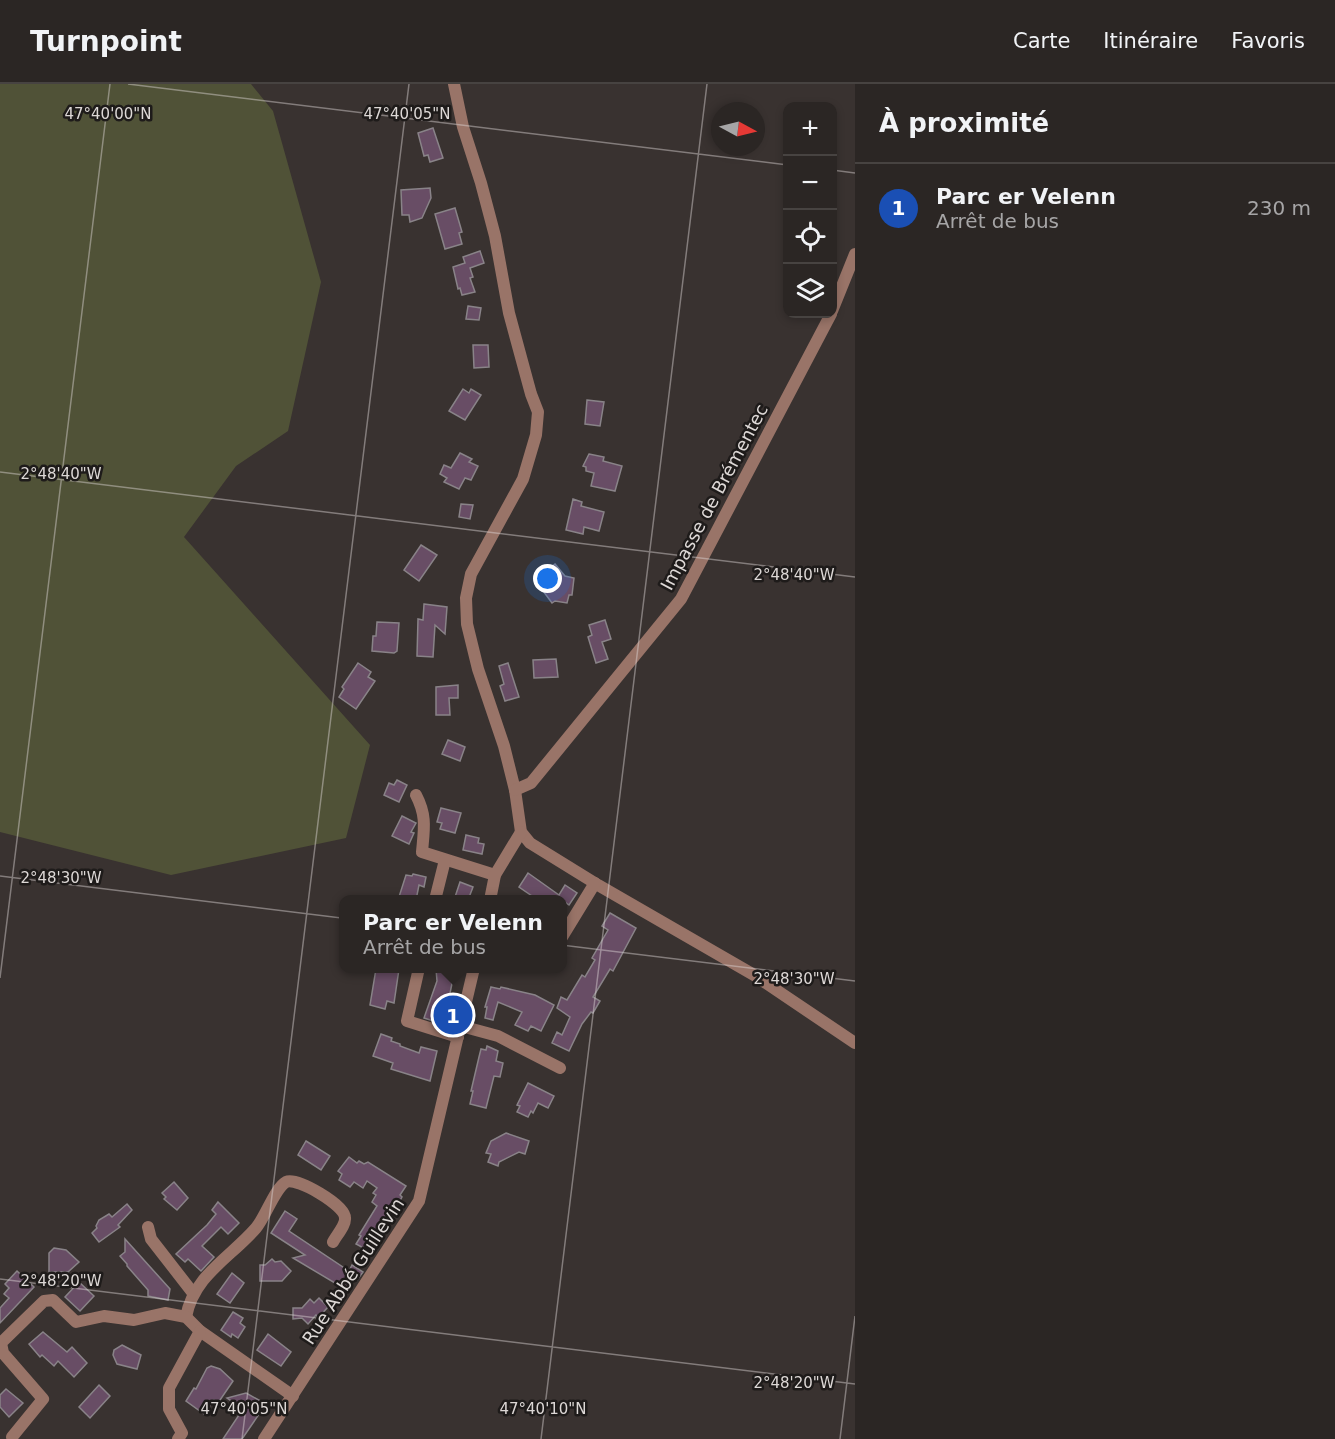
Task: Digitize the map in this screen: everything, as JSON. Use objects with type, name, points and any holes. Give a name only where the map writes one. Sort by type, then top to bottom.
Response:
[{"type":"street","points":[[454,84],[463,127],[495,236],[509,313],[538,412],[536,435],[523,480],[471,574],[466,598],[467,624],[478,669],[504,746],[515,790],[521,832],[530,843],[754,975],[855,1043]]},
{"type":"street","name":"Impasse de Brémentec","points":[[837,299],[855,254]]},
{"type":"street","name":"Impasse de Brémentec","points":[[515,790],[531,783],[681,599],[829,318]]},
{"type":"street","points":[[416,795],[424,815],[422,852],[495,875]]},
{"type":"street","points":[[491,895],[495,875],[521,832]]},
{"type":"street","points":[[436,895],[445,860]]},
{"type":"street","points":[[567,929],[595,883]]},
{"type":"street","points":[[418,973],[407,1021],[498,1036],[560,1068]]},
{"type":"street","name":"Rue Abbé Guillevin","points":[[264,1439],[419,1201],[473,973]]},
{"type":"street","points":[[186,1317],[193,1293],[203,1279],[257,1227],[283,1183],[292,1180],[302,1184],[342,1208],[346,1217],[345,1221],[333,1242]]},
{"type":"street","points":[[148,1227],[151,1239],[193,1293]]},
{"type":"street","points":[[8,1436],[43,1399],[3,1353],[2,1343],[44,1301],[53,1300],[76,1322],[104,1316],[134,1320],[165,1314],[186,1317],[200,1331],[293,1396]]},
{"type":"street","points":[[178,1439],[182,1433],[168,1409],[169,1388],[200,1331]]},
{"type":"green space","points":[[0,84],[251,84],[273,111],[321,282],[288,431],[236,466],[184,537],[370,745],[346,838],[171,875],[0,832]]},
{"type":"building","points":[[433,128],[443,158],[430,162],[428,155],[424,156],[418,133]]},
{"type":"building","points":[[430,188],[431,198],[422,218],[410,222],[409,215],[402,215],[401,190]]},
{"type":"building","points":[[455,208],[462,232],[459,233],[462,244],[445,249],[435,214]]},
{"type":"building","points":[[480,251],[484,263],[470,268],[473,277],[470,278],[475,292],[462,295],[460,288],[458,289],[453,267],[465,263],[463,257]]},
{"type":"building","points":[[468,306],[481,308],[479,320],[466,319]]},
{"type":"building","points":[[473,345],[488,345],[489,367],[474,368]]},
{"type":"building","points":[[463,389],[469,393],[471,389],[481,395],[465,420],[449,411]]},
{"type":"building","points":[[587,400],[604,402],[600,426],[585,424]]},
{"type":"building","points":[[460,453],[472,459],[469,462],[478,466],[471,480],[465,478],[459,489],[444,482],[447,478],[440,474],[444,465],[451,468]]},
{"type":"building","points":[[589,454],[604,457],[603,461],[622,466],[615,491],[591,486],[594,473],[586,471],[586,467],[583,466]]},
{"type":"building","points":[[573,499],[582,502],[581,506],[604,512],[599,531],[584,527],[583,534],[566,530]]},
{"type":"building","points":[[461,504],[473,505],[470,519],[459,517]]},
{"type":"building","points":[[421,545],[437,555],[419,581],[404,570]]},
{"type":"building","points":[[555,564],[565,576],[574,578],[572,595],[569,595],[567,603],[555,601],[552,603],[543,591],[547,582],[544,573]]},
{"type":"building","points":[[424,604],[447,607],[445,634],[435,625],[433,657],[417,656],[418,619],[423,620]]},
{"type":"building","points":[[605,620],[611,639],[602,642],[608,659],[596,663],[588,637],[592,635],[589,625]]},
{"type":"building","points":[[377,622],[399,623],[397,651],[394,653],[372,651]]},
{"type":"building","points":[[556,659],[558,677],[534,678],[533,660]]},
{"type":"building","points":[[358,663],[371,672],[368,677],[375,681],[356,709],[339,697],[344,689],[342,687]]},
{"type":"building","points":[[508,663],[519,697],[505,701],[500,686],[504,684],[499,666]]},
{"type":"building","points":[[458,685],[458,698],[449,698],[450,715],[436,715],[436,687]]},
{"type":"building","points":[[448,740],[465,747],[460,761],[442,754]]},
{"type":"building","points":[[397,780],[407,785],[399,802],[384,795],[389,783],[394,785]]},
{"type":"building","points":[[441,808],[461,813],[455,833],[440,829],[442,823],[437,822]]},
{"type":"building","points":[[402,816],[416,823],[411,832],[414,833],[409,844],[392,836]]},
{"type":"building","points":[[466,835],[479,838],[478,843],[484,844],[482,854],[463,850]]},
{"type":"building","points":[[528,873],[559,895],[531,895],[519,887]]},
{"type":"building","points":[[413,874],[426,877],[424,887],[419,885],[417,895],[400,895],[406,875],[412,876]]},
{"type":"building","points":[[460,882],[473,887],[470,895],[456,895]]},
{"type":"building","points":[[565,885],[577,893],[569,905],[567,895],[559,895]]},
{"type":"building","points":[[610,913],[636,928],[613,971],[610,969],[593,997],[600,1001],[593,1013],[591,1012],[582,1024],[569,1051],[552,1043],[557,1032],[562,1035],[570,1017],[557,1008],[561,997],[567,1000],[582,975],[585,977],[595,960],[592,958],[608,930],[602,926]]},
{"type":"building","points":[[375,973],[398,973],[394,1003],[387,1001],[385,1009],[370,1005]]},
{"type":"building","points":[[436,973],[454,973],[449,998],[440,1023],[424,1018],[437,981]]},
{"type":"building","points":[[491,987],[535,995],[554,1005],[541,1031],[531,1026],[528,1031],[515,1025],[522,1012],[498,1002],[493,1020],[485,1018],[487,1007],[485,1007]]},
{"type":"building","points":[[381,1034],[392,1038],[391,1041],[400,1046],[419,1053],[421,1047],[437,1051],[430,1081],[391,1069],[393,1063],[373,1056]]},
{"type":"building","points":[[487,1046],[498,1051],[496,1061],[503,1063],[500,1077],[494,1076],[486,1108],[470,1104],[481,1049],[486,1050]]},
{"type":"building","points":[[528,1083],[554,1096],[548,1108],[538,1103],[528,1117],[517,1112],[520,1106],[517,1105]]},
{"type":"building","points":[[506,1133],[529,1141],[525,1154],[519,1152],[499,1162],[498,1166],[488,1162],[491,1154],[486,1153],[491,1141]]},
{"type":"building","points":[[306,1141],[330,1156],[321,1170],[298,1155]]},
{"type":"building","points":[[349,1157],[357,1163],[359,1161],[364,1164],[368,1162],[406,1186],[397,1206],[369,1251],[356,1244],[377,1206],[372,1202],[376,1195],[373,1193],[377,1188],[367,1181],[363,1188],[354,1182],[350,1187],[339,1180],[342,1174],[338,1171]]},
{"type":"building","points":[[174,1182],[188,1198],[177,1210],[164,1199],[166,1197],[162,1193]]},
{"type":"building","points":[[218,1202],[239,1223],[228,1234],[221,1227],[202,1246],[214,1257],[201,1271],[188,1259],[185,1262],[176,1254],[216,1214],[212,1210]]},
{"type":"building","points":[[127,1204],[132,1210],[118,1225],[120,1227],[99,1242],[92,1233],[97,1228],[99,1220],[109,1214],[112,1217]]},
{"type":"building","points":[[285,1211],[297,1219],[289,1231],[349,1271],[352,1265],[363,1272],[357,1280],[353,1278],[345,1289],[293,1258],[305,1255],[271,1233]]},
{"type":"building","points":[[125,1239],[170,1289],[168,1300],[148,1296],[148,1290],[120,1256],[125,1252]]},
{"type":"building","points":[[54,1248],[66,1250],[79,1262],[68,1272],[49,1272],[49,1253]]},
{"type":"building","points":[[272,1259],[275,1262],[281,1261],[291,1271],[282,1281],[260,1281],[260,1265],[265,1265]]},
{"type":"building","points":[[17,1271],[34,1287],[0,1323],[0,1308],[9,1298],[4,1294],[9,1288],[5,1284]]},
{"type":"building","points":[[232,1273],[244,1283],[230,1303],[217,1294]]},
{"type":"building","points":[[79,1282],[94,1296],[80,1311],[65,1297]]},
{"type":"building","points":[[319,1298],[328,1307],[318,1318],[316,1315],[308,1324],[302,1318],[293,1319],[293,1308],[302,1308],[310,1299],[314,1303]]},
{"type":"building","points":[[233,1312],[243,1318],[240,1323],[245,1327],[238,1338],[232,1334],[231,1337],[221,1330]]},
{"type":"building","points":[[43,1332],[67,1352],[72,1347],[87,1363],[74,1377],[58,1361],[54,1366],[42,1355],[40,1357],[29,1344]]},
{"type":"building","points":[[268,1334],[291,1352],[281,1366],[257,1350]]},
{"type":"building","points":[[122,1345],[141,1355],[137,1369],[117,1364],[113,1355],[114,1350]]},
{"type":"building","points":[[211,1366],[220,1369],[233,1381],[218,1403],[214,1400],[204,1414],[186,1401],[194,1388],[196,1389],[207,1368]]},
{"type":"building","points":[[99,1385],[110,1396],[90,1418],[79,1407]]},
{"type":"building","points":[[6,1389],[23,1403],[9,1417],[0,1407],[0,1395]]},
{"type":"building","points":[[246,1393],[266,1404],[242,1439],[223,1439],[243,1409],[227,1398]]},
{"type":"place","name":"Parc er Velenn","points":[[453,1015]]}]
